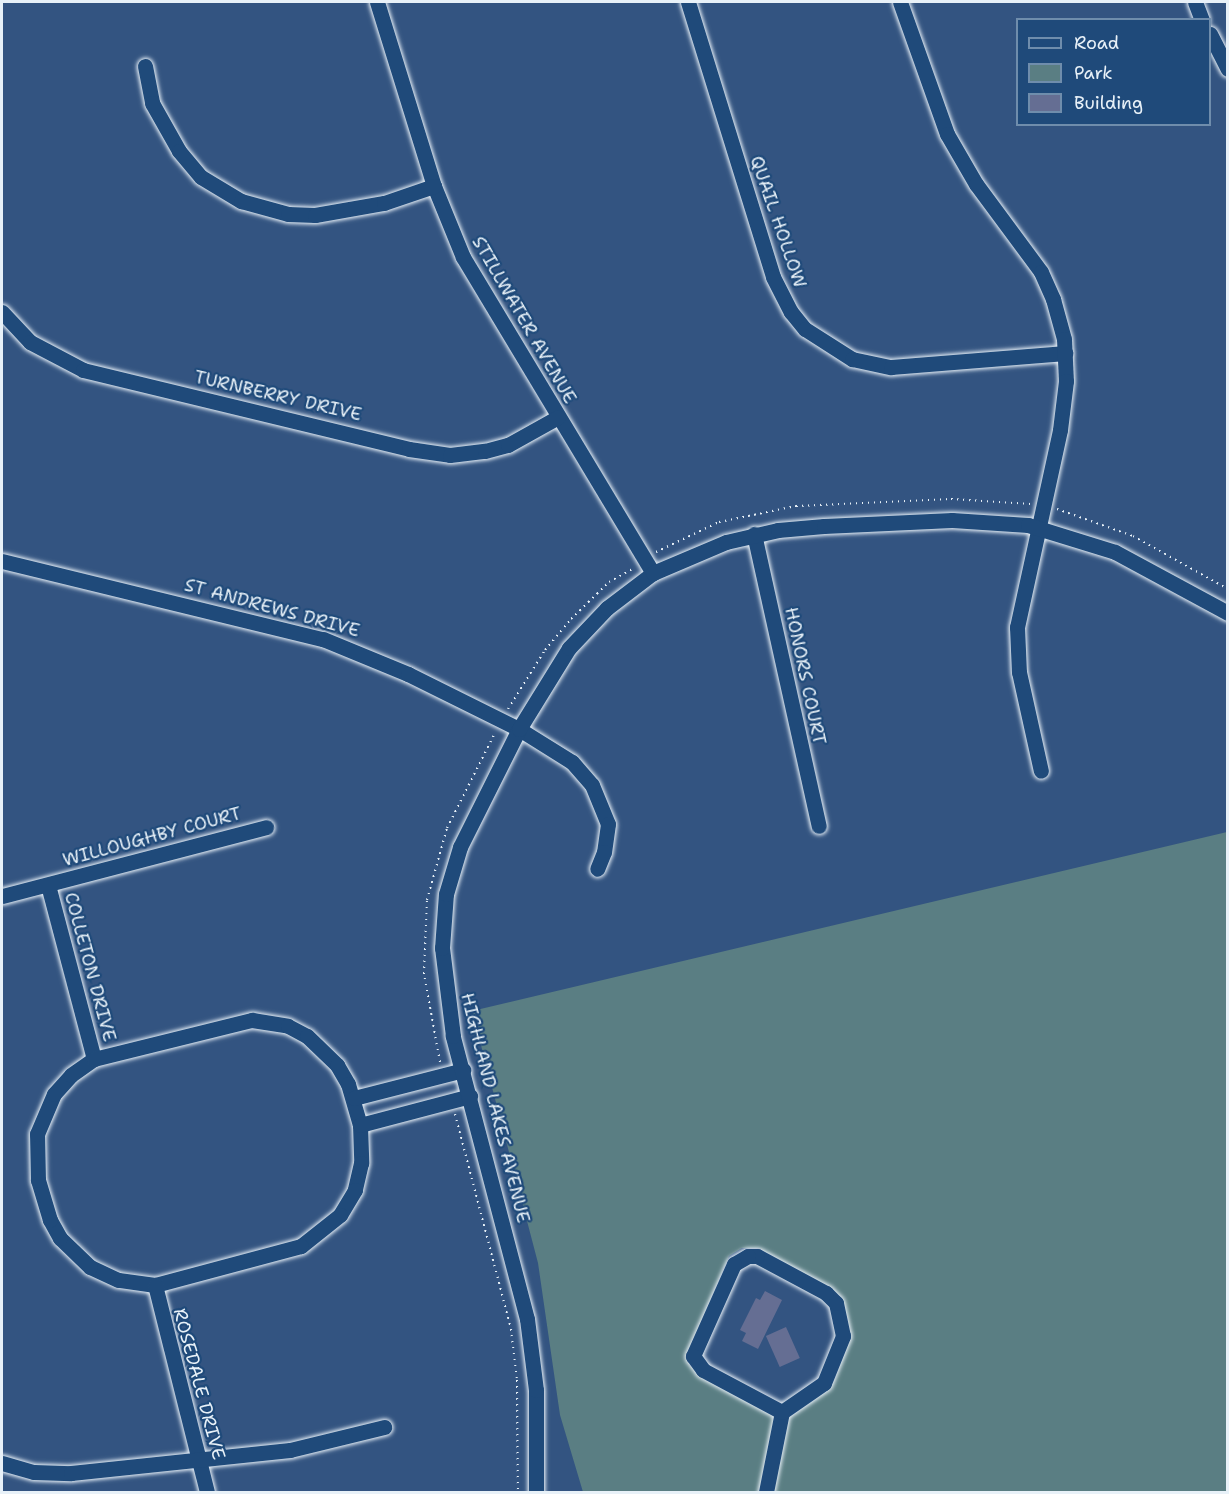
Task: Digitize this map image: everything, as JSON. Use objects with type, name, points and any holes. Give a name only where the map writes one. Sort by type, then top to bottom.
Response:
[{"type":"street","name":"STILLWATER AVENUE","points":[[377,2],[434,186],[463,257],[653,573]]},
{"type":"street","name":"QUAIL HOLLOW","points":[[688,2],[772,277],[791,312],[805,329],[852,359],[891,367],[1065,354]]},
{"type":"street","points":[[900,2],[946,134],[976,184],[1041,272],[1061,325],[1065,354],[1060,430],[1042,507],[1016,650],[1041,771]]},
{"type":"street","points":[[1195,2],[1201,18]]},
{"type":"street","points":[[1211,38],[1227,69]]},
{"type":"street","points":[[145,66],[152,103],[179,150],[201,177],[241,201],[288,214],[315,216],[384,203],[434,186]]},
{"type":"street","name":"TURNBERRY DRIVE","points":[[2,312],[30,342],[83,370],[409,449],[450,455],[485,451],[508,444],[558,417]]},
{"type":"street","name":"HIGHLAND LAKES AVENUE","points":[[536,1492],[536,1390],[527,1319],[446,1001],[442,966],[446,894],[465,837],[519,729],[549,676],[581,634],[608,608],[653,573],[710,548],[754,534],[824,526],[952,520],[1038,527],[1115,552],[1227,613]]},
{"type":"street","name":"HONORS COURT","points":[[754,534],[819,826]]},
{"type":"street","name":"ST ANDREWS DRIVE","points":[[2,561],[324,639],[408,674],[519,729],[572,762],[596,792],[608,824],[606,846],[597,869]]},
{"type":"street","name":"WILLOUGHBY COURT","points":[[2,896],[266,827]]},
{"type":"street","name":"COLLETON DRIVE","points":[[48,885],[94,1059]]},
{"type":"street","points":[[270,1021],[297,1031],[323,1050],[338,1065],[354,1098],[360,1125],[358,1181],[340,1215],[326,1230],[281,1253],[155,1285],[118,1280],[74,1254],[50,1220],[38,1179],[37,1134],[49,1103],[71,1075],[94,1059],[235,1022],[270,1021]]},
{"type":"street","points":[[354,1098],[463,1070]]},
{"type":"street","points":[[360,1125],[470,1096]]},
{"type":"street","points":[[766,1492],[782,1412],[824,1383],[843,1336],[842,1319],[826,1293],[757,1256],[748,1256],[734,1264],[693,1356],[703,1370],[782,1412]]},
{"type":"street","name":"ROSEDALE DRIVE","points":[[155,1285],[207,1492]]},
{"type":"street","points":[[2,1463],[58,1474],[290,1450],[384,1428]]},
{"type":"path","points":[[444,1075],[424,974],[427,900],[447,828],[501,721],[540,658],[570,620],[609,582],[645,560],[719,522],[796,506],[960,499],[1042,507],[1124,532],[1227,589]]},
{"type":"path","points":[[451,1101],[511,1329],[517,1380],[518,1492]]},
{"type":"green space","points":[[1227,832],[1227,1492],[583,1492],[560,1415],[538,1263],[472,1011]],"holes":[[[742,1248],[758,1248],[831,1288],[848,1319],[849,1340],[835,1379],[817,1398],[788,1418],[768,1411],[690,1366],[686,1357],[729,1256]]]},
{"type":"building","points":[[765,1291],[782,1300],[758,1349],[742,1341],[746,1333],[740,1330],[756,1298],[760,1300]]},
{"type":"building","points":[[786,1327],[800,1358],[780,1367],[766,1336]]}]
